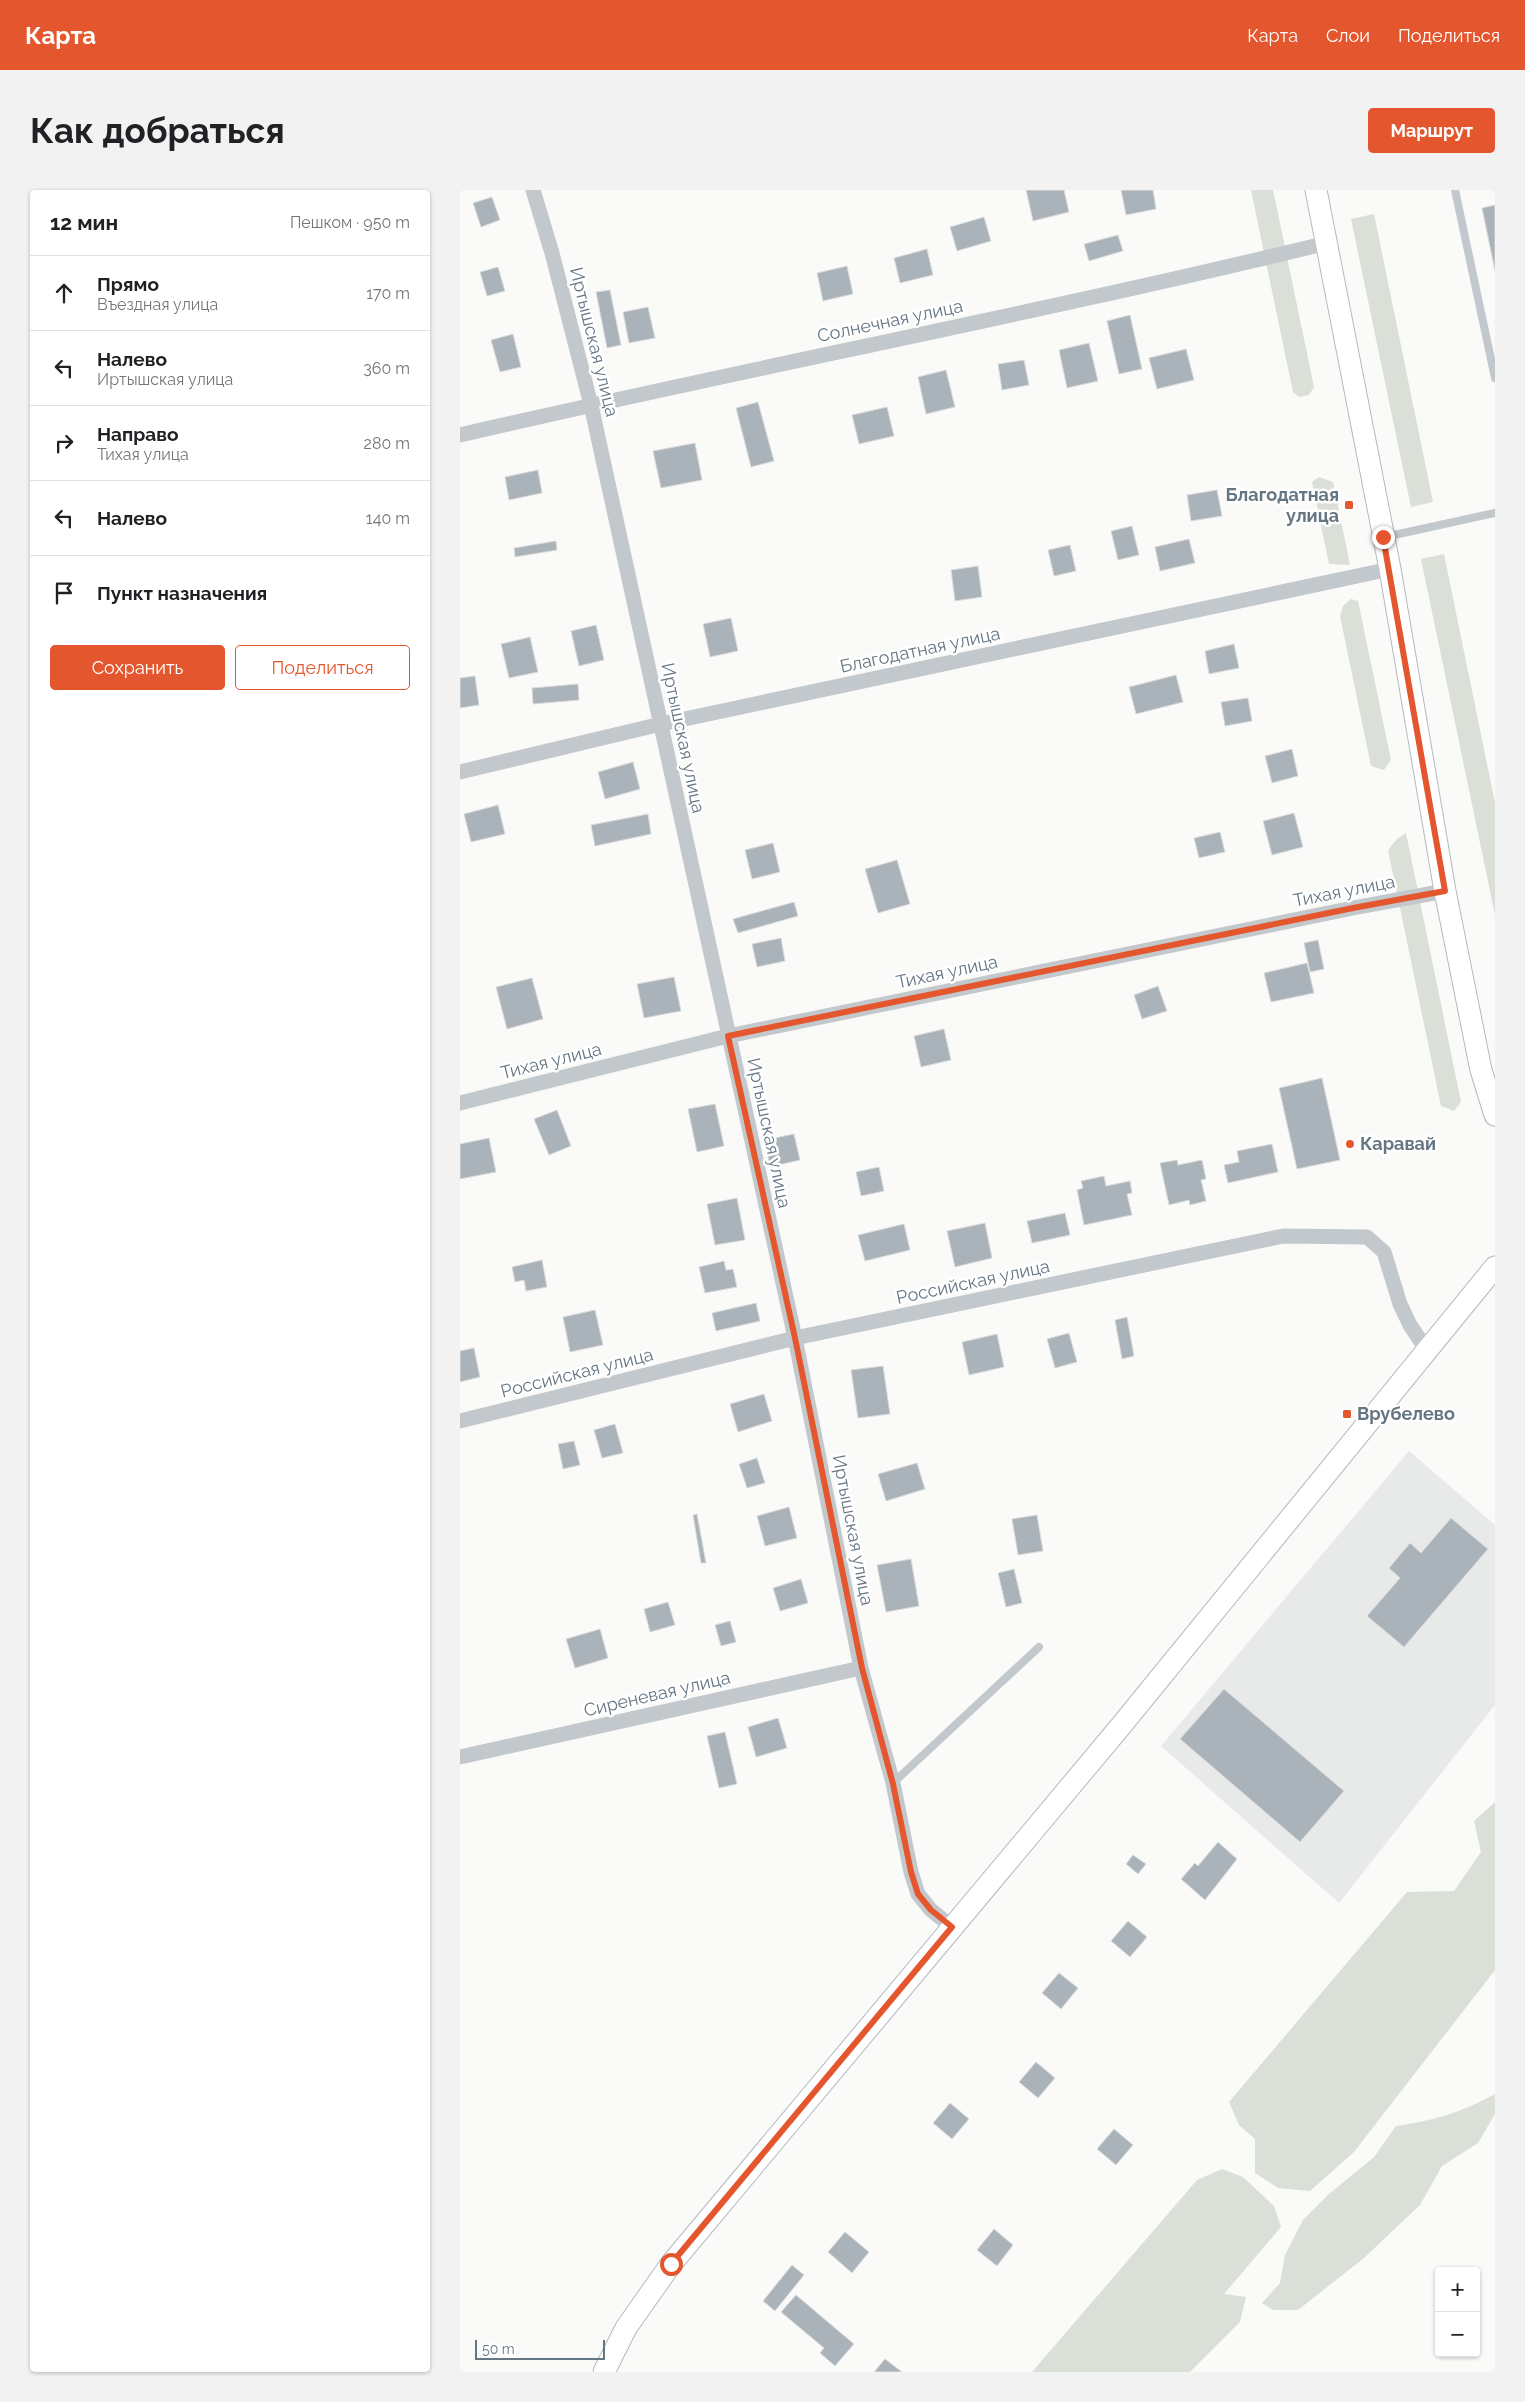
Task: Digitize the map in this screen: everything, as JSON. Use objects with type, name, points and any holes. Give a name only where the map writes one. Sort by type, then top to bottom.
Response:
[{"type":"street","name":"Иртышская улица","points":[[532,190],[552,253],[591,405],[795,1338],[862,1668],[893,1784],[911,1872],[918,1894],[931,1910],[952,1927]]},
{"type":"street","points":[[1316,190],[1390,569],[1445,891],[1481,1070],[1495,1115]]},
{"type":"street","name":"Солнечная улица","points":[[460,435],[591,405],[1193,276],[1327,243]]},
{"type":"street","name":"Благодатная улица","points":[[460,772],[661,724],[1390,569]]},
{"type":"street","name":"Тихая улица","points":[[460,1104],[728,1036],[1353,908],[1445,891]]},
{"type":"street","name":"Российская улица","points":[[460,1421],[795,1338],[1283,1236],[1367,1237],[1384,1252],[1400,1304],[1410,1325],[1428,1352]]},
{"type":"street","points":[[604,2372],[626,2328],[671,2264],[1120,1727],[1495,1268]]},
{"type":"street","name":"Сиреневая улица","points":[[460,1756],[862,1668]]},
{"type":"lane","points":[[1455,190],[1495,378]]},
{"type":"lane","points":[[1383,537],[1495,514]]},
{"type":"lane","points":[[893,1784],[1039,1647]]},
{"type":"shaded area","points":[[1251,190],[1273,190],[1314,387],[1309,395],[1299,397],[1293,392]]},
{"type":"shaded area","points":[[1374,214],[1433,502],[1411,507],[1351,219]]},
{"type":"shaded area","points":[[1319,477],[1333,482],[1350,565],[1329,564],[1312,482]]},
{"type":"shaded area","points":[[1444,554],[1495,803],[1495,915],[1421,559]]},
{"type":"shaded area","points":[[1351,599],[1358,601],[1391,760],[1384,770],[1371,766],[1340,616],[1343,606]]},
{"type":"shaded area","points":[[1406,833],[1461,1102],[1454,1111],[1441,1106],[1388,850],[1397,839]]},
{"type":"shaded area","points":[[1409,1451],[1495,1525],[1495,1705],[1339,1903],[1161,1746]]},
{"type":"shaded area","points":[[1495,1802],[1495,1970],[1354,2152],[1310,2191],[1278,2188],[1255,2173],[1255,2139],[1239,2125],[1229,2102],[1407,1892],[1454,1891],[1481,1852],[1474,1821]]},
{"type":"shaded area","points":[[1495,2094],[1495,2114],[1478,2143],[1442,2166],[1420,2205],[1364,2258],[1298,2310],[1273,2310],[1262,2303],[1280,2283],[1285,2255],[1303,2220],[1329,2194],[1374,2157],[1396,2126],[1447,2115]]},
{"type":"shaded area","points":[[1222,2169],[1243,2177],[1274,2206],[1281,2227],[1224,2294],[1246,2297],[1240,2322],[1190,2372],[1032,2372],[1197,2180]]},
{"type":"building","points":[[1026,190],[1064,190],[1069,212],[1033,221]]},
{"type":"building","points":[[1121,190],[1153,190],[1156,209],[1126,215]]},
{"type":"building","points":[[492,197],[500,220],[481,227],[473,203]]},
{"type":"building","points":[[1495,205],[1495,271],[1482,208]]},
{"type":"building","points":[[984,217],[991,241],[957,251],[950,227]]},
{"type":"building","points":[[1118,235],[1123,251],[1089,261],[1084,244]]},
{"type":"building","points":[[927,249],[933,275],[900,283],[894,258]]},
{"type":"building","points":[[847,266],[853,294],[823,301],[817,273]]},
{"type":"building","points":[[498,267],[505,291],[487,296],[480,272]]},
{"type":"building","points":[[610,290],[621,345],[607,348],[596,292]]},
{"type":"building","points":[[648,307],[655,338],[629,343],[623,312]]},
{"type":"building","points":[[1130,315],[1142,369],[1119,374],[1107,321]]},
{"type":"building","points":[[513,334],[521,367],[500,372],[491,340]]},
{"type":"building","points":[[1089,343],[1098,381],[1067,388],[1059,350]]},
{"type":"building","points":[[1186,349],[1194,380],[1157,389],[1149,358]]},
{"type":"building","points":[[1024,360],[1029,385],[1002,390],[998,364]]},
{"type":"building","points":[[946,370],[955,407],[926,414],[918,377]]},
{"type":"building","points":[[758,402],[774,461],[751,467],[736,408]]},
{"type":"building","points":[[887,407],[894,436],[859,444],[852,415]]},
{"type":"building","points":[[695,443],[702,480],[661,488],[653,451]]},
{"type":"building","points":[[538,470],[542,493],[509,500],[505,477]]},
{"type":"building","points":[[1217,490],[1222,516],[1191,521],[1187,495]]},
{"type":"building","points":[[1132,526],[1139,555],[1118,560],[1111,531]]},
{"type":"building","points":[[1189,539],[1195,563],[1160,571],[1155,547]]},
{"type":"building","points":[[556,541],[557,550],[515,557],[514,548]]},
{"type":"building","points":[[1070,545],[1076,571],[1054,576],[1048,550]]},
{"type":"building","points":[[978,566],[982,597],[955,601],[951,570]]},
{"type":"building","points":[[731,618],[738,651],[710,657],[703,624]]},
{"type":"building","points":[[596,625],[604,660],[579,666],[571,631]]},
{"type":"building","points":[[530,637],[538,672],[509,678],[501,644]]},
{"type":"building","points":[[1234,644],[1239,668],[1209,674],[1205,651]]},
{"type":"building","points":[[1176,675],[1183,702],[1136,714],[1129,687]]},
{"type":"building","points":[[475,676],[479,705],[460,708],[460,678]]},
{"type":"building","points":[[578,684],[579,700],[533,704],[532,688]]},
{"type":"building","points":[[1248,698],[1252,721],[1225,726],[1221,702]]},
{"type":"building","points":[[1292,749],[1298,776],[1272,783],[1265,756]]},
{"type":"building","points":[[633,762],[640,789],[605,799],[598,772]]},
{"type":"building","points":[[498,805],[505,834],[471,842],[464,814]]},
{"type":"building","points":[[1294,813],[1303,847],[1272,855],[1263,821]]},
{"type":"building","points":[[648,814],[651,834],[595,846],[591,825]]},
{"type":"building","points":[[1220,832],[1225,852],[1199,858],[1194,838]]},
{"type":"building","points":[[773,843],[780,872],[752,879],[745,850]]},
{"type":"building","points":[[897,860],[910,904],[878,913],[865,869]]},
{"type":"building","points":[[794,902],[798,916],[738,933],[733,919]]},
{"type":"building","points":[[781,938],[785,961],[757,967],[752,944]]},
{"type":"building","points":[[1318,940],[1324,969],[1310,972],[1304,943]]},
{"type":"building","points":[[1307,963],[1314,993],[1271,1002],[1264,973]]},
{"type":"building","points":[[674,977],[681,1011],[644,1018],[637,984]]},
{"type":"building","points":[[532,978],[543,1019],[507,1029],[496,987]]},
{"type":"building","points":[[1158,986],[1167,1011],[1142,1019],[1134,995]]},
{"type":"building","points":[[944,1029],[951,1060],[921,1067],[914,1036]]},
{"type":"building","points":[[1322,1078],[1340,1160],[1297,1169],[1279,1088]]},
{"type":"building","points":[[715,1104],[724,1146],[697,1152],[688,1109]]},
{"type":"building","points":[[557,1110],[571,1146],[549,1155],[534,1119]]},
{"type":"building","points":[[794,1134],[800,1160],[770,1167],[765,1140]]},
{"type":"building","points":[[489,1138],[496,1172],[460,1179],[460,1144]]},
{"type":"building","points":[[1272,1144],[1278,1172],[1228,1183],[1224,1165],[1239,1162],[1237,1151]]},
{"type":"building","points":[[1177,1160],[1178,1165],[1202,1160],[1206,1179],[1201,1180],[1206,1201],[1190,1205],[1189,1200],[1169,1205],[1160,1163]]},
{"type":"building","points":[[879,1167],[884,1191],[861,1196],[856,1172]]},
{"type":"building","points":[[1104,1176],[1106,1186],[1130,1181],[1132,1193],[1127,1194],[1132,1215],[1084,1225],[1077,1190],[1083,1188],[1081,1181]]},
{"type":"building","points":[[737,1198],[745,1240],[715,1245],[707,1204]]},
{"type":"building","points":[[1065,1213],[1070,1235],[1032,1243],[1027,1221]]},
{"type":"building","points":[[985,1223],[992,1258],[955,1267],[947,1231]]},
{"type":"building","points":[[904,1224],[910,1250],[865,1261],[858,1235]]},
{"type":"building","points":[[542,1260],[547,1287],[526,1291],[524,1280],[515,1282],[512,1267]]},
{"type":"building","points":[[724,1261],[726,1270],[733,1269],[737,1287],[705,1293],[699,1267]]},
{"type":"building","points":[[756,1303],[760,1321],[716,1331],[712,1313]]},
{"type":"building","points":[[595,1310],[603,1345],[570,1352],[563,1317]]},
{"type":"building","points":[[1127,1317],[1134,1356],[1122,1359],[1115,1320]]},
{"type":"building","points":[[1069,1333],[1077,1362],[1055,1368],[1047,1339]]},
{"type":"building","points":[[997,1334],[1004,1367],[969,1375],[962,1342]]},
{"type":"building","points":[[474,1348],[480,1377],[460,1382],[460,1351]]},
{"type":"building","points":[[883,1366],[890,1414],[858,1418],[851,1370]]},
{"type":"building","points":[[764,1394],[772,1421],[738,1432],[730,1404]]},
{"type":"building","points":[[615,1424],[623,1453],[602,1458],[594,1430]]},
{"type":"building","points":[[574,1441],[580,1465],[563,1469],[558,1444]]},
{"type":"building","points":[[757,1458],[765,1483],[747,1488],[739,1464]]},
{"type":"building","points":[[917,1463],[925,1489],[886,1501],[878,1474]]},
{"type":"building","points":[[789,1507],[797,1538],[765,1546],[757,1516]]},
{"type":"building","points":[[697,1514],[706,1563],[701,1563],[693,1515]]},
{"type":"building","points":[[1037,1515],[1043,1551],[1018,1555],[1012,1519]]},
{"type":"building","points":[[1451,1518],[1488,1549],[1404,1647],[1367,1616],[1400,1578],[1389,1568],[1410,1543],[1421,1553]]},
{"type":"building","points":[[911,1559],[919,1606],[886,1612],[877,1565]]},
{"type":"building","points":[[1014,1569],[1022,1603],[1006,1607],[998,1573]]},
{"type":"building","points":[[801,1579],[808,1603],[780,1611],[773,1588]]},
{"type":"building","points":[[668,1602],[675,1625],[650,1632],[644,1609]]},
{"type":"building","points":[[730,1621],[736,1642],[721,1646],[715,1625]]},
{"type":"building","points":[[600,1629],[608,1658],[575,1668],[566,1639]]},
{"type":"building","points":[[1224,1689],[1344,1791],[1300,1842],[1180,1739]]},
{"type":"building","points":[[778,1718],[787,1748],[756,1757],[748,1727]]},
{"type":"building","points":[[725,1732],[737,1784],[719,1788],[707,1736]]},
{"type":"building","points":[[1218,1842],[1237,1859],[1205,1900],[1181,1879],[1195,1863],[1198,1866]]},
{"type":"building","points":[[1133,1855],[1146,1864],[1138,1874],[1126,1864]]},
{"type":"building","points":[[1128,1921],[1147,1937],[1130,1957],[1111,1941]]},
{"type":"building","points":[[1059,1973],[1078,1988],[1061,2009],[1042,1993]]},
{"type":"building","points":[[1036,2062],[1055,2078],[1038,2098],[1019,2082]]},
{"type":"building","points":[[950,2103],[969,2119],[952,2139],[933,2123]]},
{"type":"building","points":[[1114,2129],[1133,2145],[1116,2165],[1097,2149]]},
{"type":"building","points":[[994,2229],[1013,2245],[997,2266],[977,2250]]},
{"type":"building","points":[[845,2232],[869,2252],[852,2273],[828,2252]]},
{"type":"building","points":[[792,2265],[804,2275],[775,2311],[763,2301]]},
{"type":"building","points":[[796,2295],[854,2344],[835,2366],[820,2353],[824,2348],[781,2312]]},
{"type":"building","points":[[885,2359],[902,2372],[874,2372]]},
{"type":"place","name":"Благодатная улица","points":[[1349,505]]},
{"type":"place","name":"Каравай","points":[[1350,1144]]},
{"type":"place","name":"Врубелево","points":[[1347,1414]]},
{"type":"route","points":[[671,2264],[952,1927],[931,1910],[918,1894],[911,1872],[893,1784],[862,1668],[795,1338],[728,1036],[1353,908],[1445,891],[1383,537]]}]
